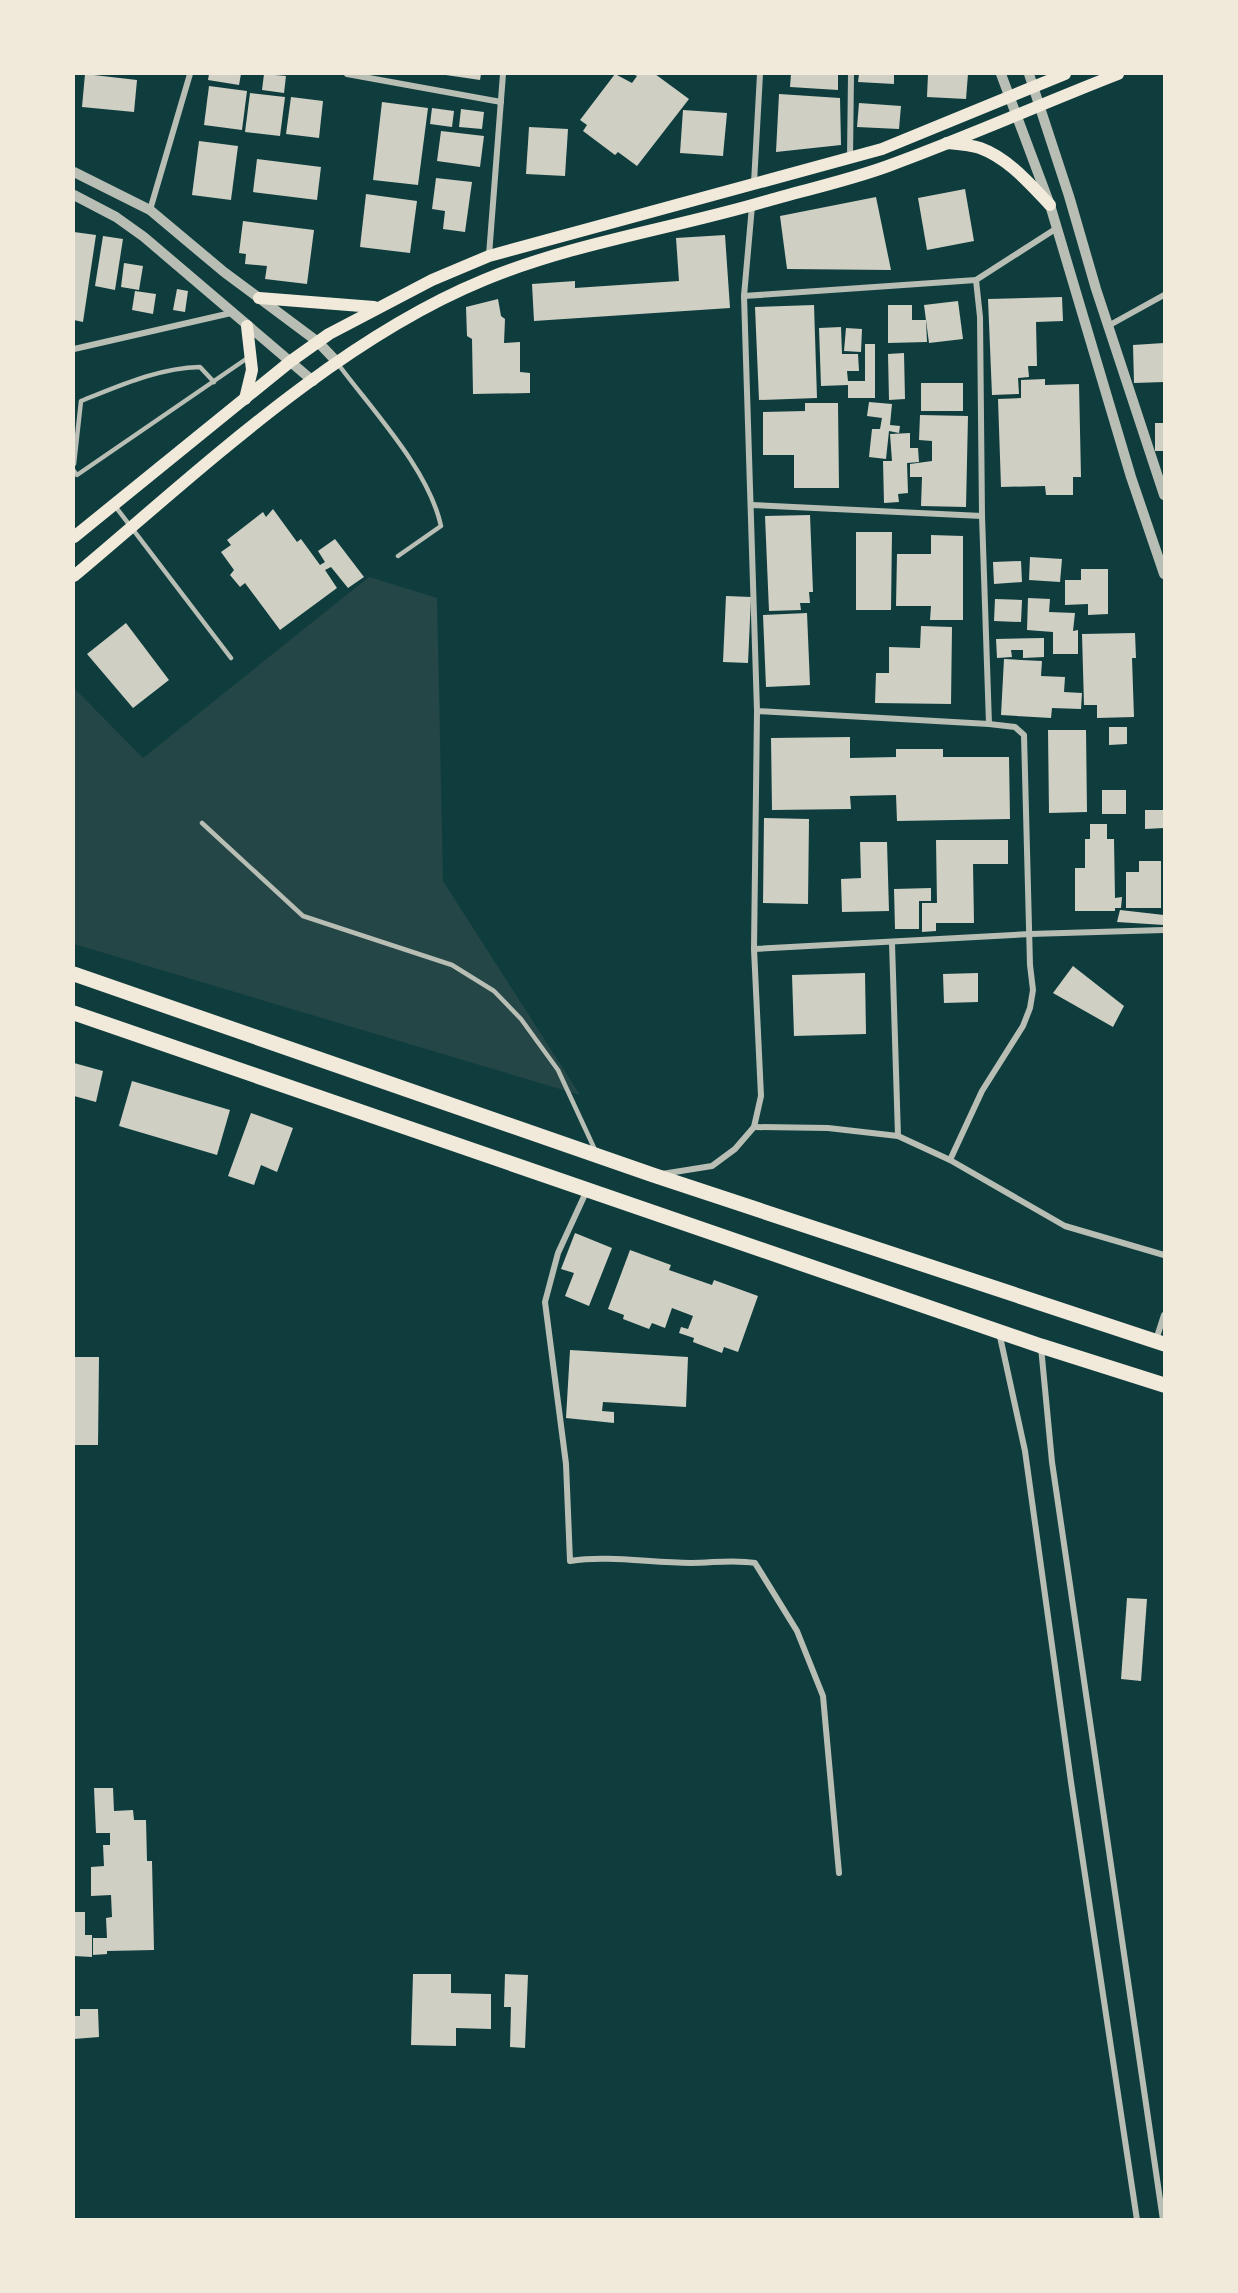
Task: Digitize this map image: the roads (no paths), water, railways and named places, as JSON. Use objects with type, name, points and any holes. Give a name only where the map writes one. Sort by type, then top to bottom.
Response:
[{"type":"highway","points":[[74,974],[599,1157],[1160,1342]]},
{"type":"highway","points":[[74,1012],[999,1332],[1164,1385]]},
{"type":"main road","points":[[74,537],[291,361],[376,307],[489,256],[882,149],[1008,95],[1031,79],[1065,74]]},
{"type":"main road","points":[[74,576],[337,362],[389,328],[484,280],[574,250],[752,205],[887,166],[1118,74]]},
{"type":"main road","points":[[945,143],[979,148],[994,155],[1024,178],[1050,205]]},
{"type":"main road","points":[[259,298],[376,307]]},
{"type":"main road","points":[[245,399],[252,370],[249,357],[248,326]]},
{"type":"street","points":[[150,210],[190,74]]},
{"type":"street","points":[[347,74],[501,102]]},
{"type":"street","points":[[489,256],[503,74]]},
{"type":"street","points":[[754,183],[760,74]]},
{"type":"street","points":[[850,158],[851,74]]},
{"type":"street","points":[[1001,74],[1050,205],[1131,477],[1164,574]]},
{"type":"street","points":[[1031,79],[1108,326],[1164,495]]},
{"type":"street","points":[[74,172],[105,185],[150,210],[259,298],[318,342],[337,362]]},
{"type":"street","points":[[74,195],[116,216],[144,237],[313,381]]},
{"type":"street","points":[[653,1175],[712,1166],[735,1149],[754,1127],[760,1096],[754,949],[758,711],[744,296],[752,205]]},
{"type":"street","points":[[744,296],[976,280],[1057,228]]},
{"type":"street","points":[[976,280],[980,316],[982,516],[989,724]]},
{"type":"street","points":[[1108,326],[1164,296]]},
{"type":"street","points":[[74,349],[231,313]]},
{"type":"street","points":[[751,505],[982,516]]},
{"type":"street","points":[[758,711],[989,724],[1015,727],[1021,730],[1025,741],[1033,990],[1030,1008],[1023,1026],[981,1091],[950,1160]]},
{"type":"street","points":[[754,949],[1030,934],[1164,930]]},
{"type":"street","points":[[892,943],[898,1136]]},
{"type":"street","points":[[754,1127],[828,1128],[898,1136],[950,1160],[997,1190],[1065,1226],[1164,1255]]},
{"type":"street","points":[[587,1190],[558,1253],[545,1302],[566,1464],[570,1561],[593,1558],[693,1563],[732,1559],[755,1563],[797,1631],[823,1696],[839,1873]]},
{"type":"street","points":[[1160,1342],[1164,1315]]},
{"type":"street","points":[[999,1332],[1025,1451],[1071,1782],[1137,2220]]},
{"type":"street","points":[[1041,1346],[1064,1545],[1163,2220]]},
{"type":"lane","points":[[74,471],[77,474],[249,357]]},
{"type":"lane","points":[[337,362],[422,477],[437,509],[441,526],[398,556]]},
{"type":"lane","points":[[74,464],[81,401],[136,380],[182,368],[200,367],[214,382]]},
{"type":"lane","points":[[114,504],[231,658]]},
{"type":"lane","points":[[201,823],[303,916],[452,965],[494,991],[521,1019],[558,1070],[599,1157]]}]
